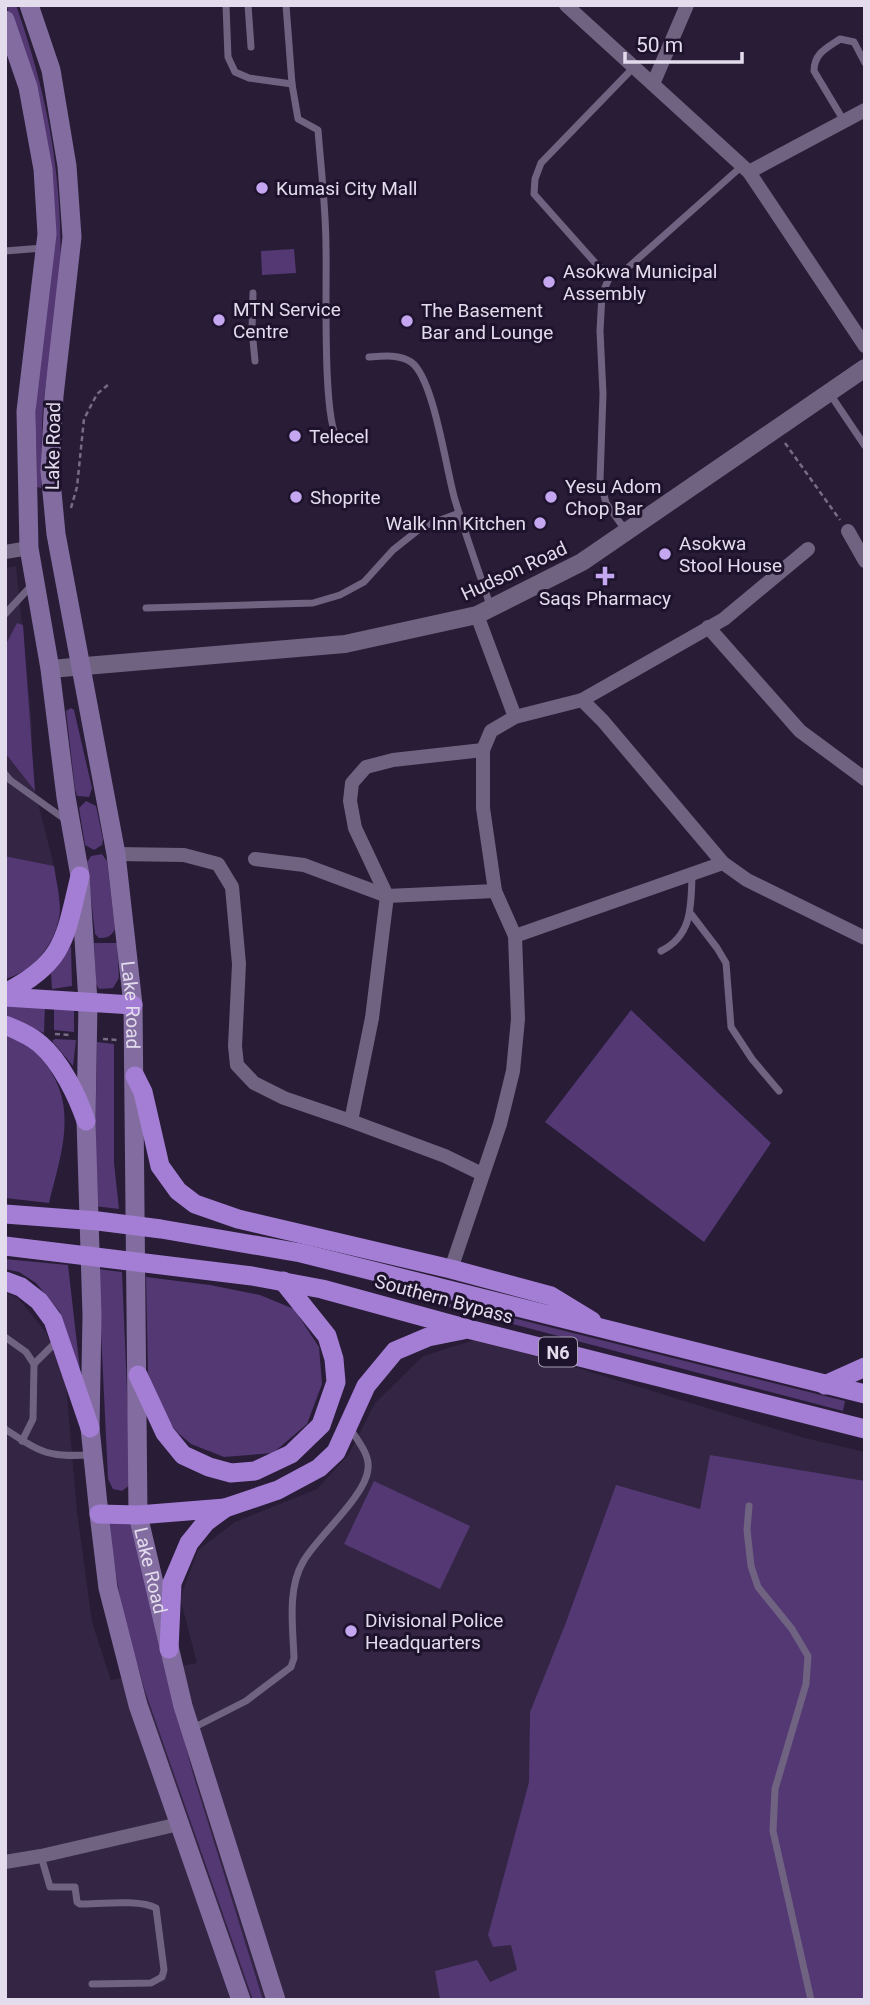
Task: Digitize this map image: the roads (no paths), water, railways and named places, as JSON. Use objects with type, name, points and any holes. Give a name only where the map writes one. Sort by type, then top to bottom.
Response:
[{"type":"highway","points":[[5,995],[35,976],[52,960],[65,935],[80,876]]},
{"type":"highway","points":[[5,995],[133,1005]]},
{"type":"highway","points":[[5,1025],[41,1045],[67,1079],[86,1121]]},
{"type":"highway","points":[[135,1076],[143,1092],[160,1166],[177,1191],[195,1203],[238,1219],[451,1269],[551,1296],[604,1329]]},
{"type":"highway","name":"Southern Bypass","points":[[5,1214],[161,1229],[301,1253],[865,1394]]},
{"type":"highway","name":"Southern Bypass","points":[[5,1246],[283,1281],[864,1426]]},
{"type":"highway","points":[[5,1281],[21,1287],[39,1301],[53,1320],[90,1427]]},
{"type":"highway","points":[[138,1375],[165,1433],[183,1455],[209,1467],[231,1473],[255,1471],[291,1454],[321,1425],[336,1382],[334,1359],[327,1336],[283,1281]]},
{"type":"highway","points":[[99,1514],[138,1515],[225,1508],[278,1490],[318,1468],[336,1452],[366,1386],[395,1351],[428,1337],[468,1329]]},
{"type":"highway","points":[[825,1385],[865,1367]]},
{"type":"highway","points":[[169,1649],[172,1583],[189,1544],[206,1522],[225,1508]]},
{"type":"main road","name":"Lake Road","points":[[29,5],[51,70],[67,166],[72,237],[54,396],[50,471],[56,534],[116,854],[133,1005],[138,1515],[190,1730],[276,2000]]},
{"type":"main road","name":"Lake Road","points":[[5,20],[28,87],[43,169],[47,234],[26,411],[29,548],[50,669],[70,822],[80,876],[88,1002],[86,1121],[92,1315],[90,1427],[99,1514],[108,1588],[138,1705],[241,2000]]},
{"type":"street","points":[[566,5],[745,169],[865,346]]},
{"type":"street","points":[[653,84],[687,5]]},
{"type":"street","points":[[745,169],[865,110]]},
{"type":"street","name":"Hudson Road","points":[[50,669],[345,644],[484,611],[582,562],[865,368]]},
{"type":"street","points":[[848,531],[865,561]]},
{"type":"street","points":[[5,552],[29,548]]},
{"type":"street","points":[[451,1269],[500,1124],[513,1071],[518,1019],[515,936],[495,891],[483,808],[483,750],[491,731],[515,717],[582,700],[724,619],[808,549]]},
{"type":"street","points":[[484,611],[515,717]]},
{"type":"street","points":[[708,627],[800,731],[865,779]]},
{"type":"street","points":[[582,700],[603,721],[723,863],[747,880],[865,938]]},
{"type":"street","points":[[351,1121],[372,1017],[387,896],[355,828],[350,801],[352,783],[366,767],[393,760],[483,750]]},
{"type":"street","points":[[116,854],[184,855],[218,864],[232,887],[239,964],[234,1046],[237,1065],[254,1083],[284,1098],[445,1156],[482,1174]]},
{"type":"street","points":[[255,859],[304,865],[387,896],[495,891]]},
{"type":"street","points":[[515,936],[723,863]]},
{"type":"street","points":[[5,1862],[179,1824]]},
{"type":"lane","points":[[226,5],[228,57],[234,72],[249,78],[292,84]]},
{"type":"lane","points":[[248,5],[251,47]]},
{"type":"lane","points":[[286,5],[292,84],[298,119],[318,130],[325,211],[330,401],[334,434],[338,440]]},
{"type":"lane","points":[[844,121],[814,71],[814,62],[817,55],[840,39],[854,42],[865,63]]},
{"type":"lane","points":[[634,66],[541,163],[535,179],[534,194],[598,266],[611,274],[623,272],[745,169]]},
{"type":"lane","points":[[5,251],[45,247]]},
{"type":"lane","points":[[611,274],[602,294],[600,331],[603,394],[600,480],[606,503],[626,532]]},
{"type":"lane","points":[[253,293],[255,361]]},
{"type":"lane","points":[[369,357],[396,356],[412,362],[422,375],[484,611]]},
{"type":"lane","points":[[830,393],[865,446]]},
{"type":"lane","points":[[146,608],[313,603],[340,595],[364,582],[393,550],[422,527],[459,513]]},
{"type":"lane","points":[[5,614],[35,582]]},
{"type":"lane","points":[[5,774],[70,822]]},
{"type":"lane","points":[[661,951],[679,938],[691,914],[692,874]]},
{"type":"lane","points":[[691,914],[718,948],[726,963],[731,1027],[752,1059],[779,1091]]},
{"type":"lane","points":[[5,1337],[19,1345],[34,1364],[33,1419],[22,1441]]},
{"type":"lane","points":[[34,1364],[47,1354],[59,1339]]},
{"type":"lane","points":[[190,1730],[246,1701],[291,1667],[294,1658],[292,1615],[295,1587],[302,1562],[362,1486],[369,1469],[366,1455],[349,1427]]},
{"type":"lane","points":[[5,1429],[34,1449],[57,1457],[93,1455]]},
{"type":"lane","points":[[749,1507],[747,1530],[751,1566],[758,1587],[792,1629],[808,1656],[806,1684],[775,1789],[773,1831],[811,2000]]},
{"type":"lane","points":[[41,1856],[50,1887],[75,1887],[79,1904],[139,1904],[156,1908],[164,1970],[162,1977],[151,1983],[92,1984]]},
{"type":"place","name":"Kumasi City Mall","points":[[262,188]]},
{"type":"place","name":"Asokwa Municipal Assembly","points":[[549,282]]},
{"type":"place","name":"MTN Service Centre","points":[[219,320]]},
{"type":"place","name":"The Basement Bar and Lounge","points":[[407,321]]},
{"type":"place","name":"Telecel","points":[[295,436]]},
{"type":"place","name":"Shoprite","points":[[296,497]]},
{"type":"place","name":"Yesu Adom Chop Bar","points":[[551,497]]},
{"type":"place","name":"Walk Inn Kitchen","points":[[540,523]]},
{"type":"place","name":"Asokwa Stool House","points":[[665,554]]},
{"type":"place","name":"Saqs Pharmacy","points":[[605,576]]},
{"type":"place","name":"Divisional Police Headquarters","points":[[351,1631]]}]
